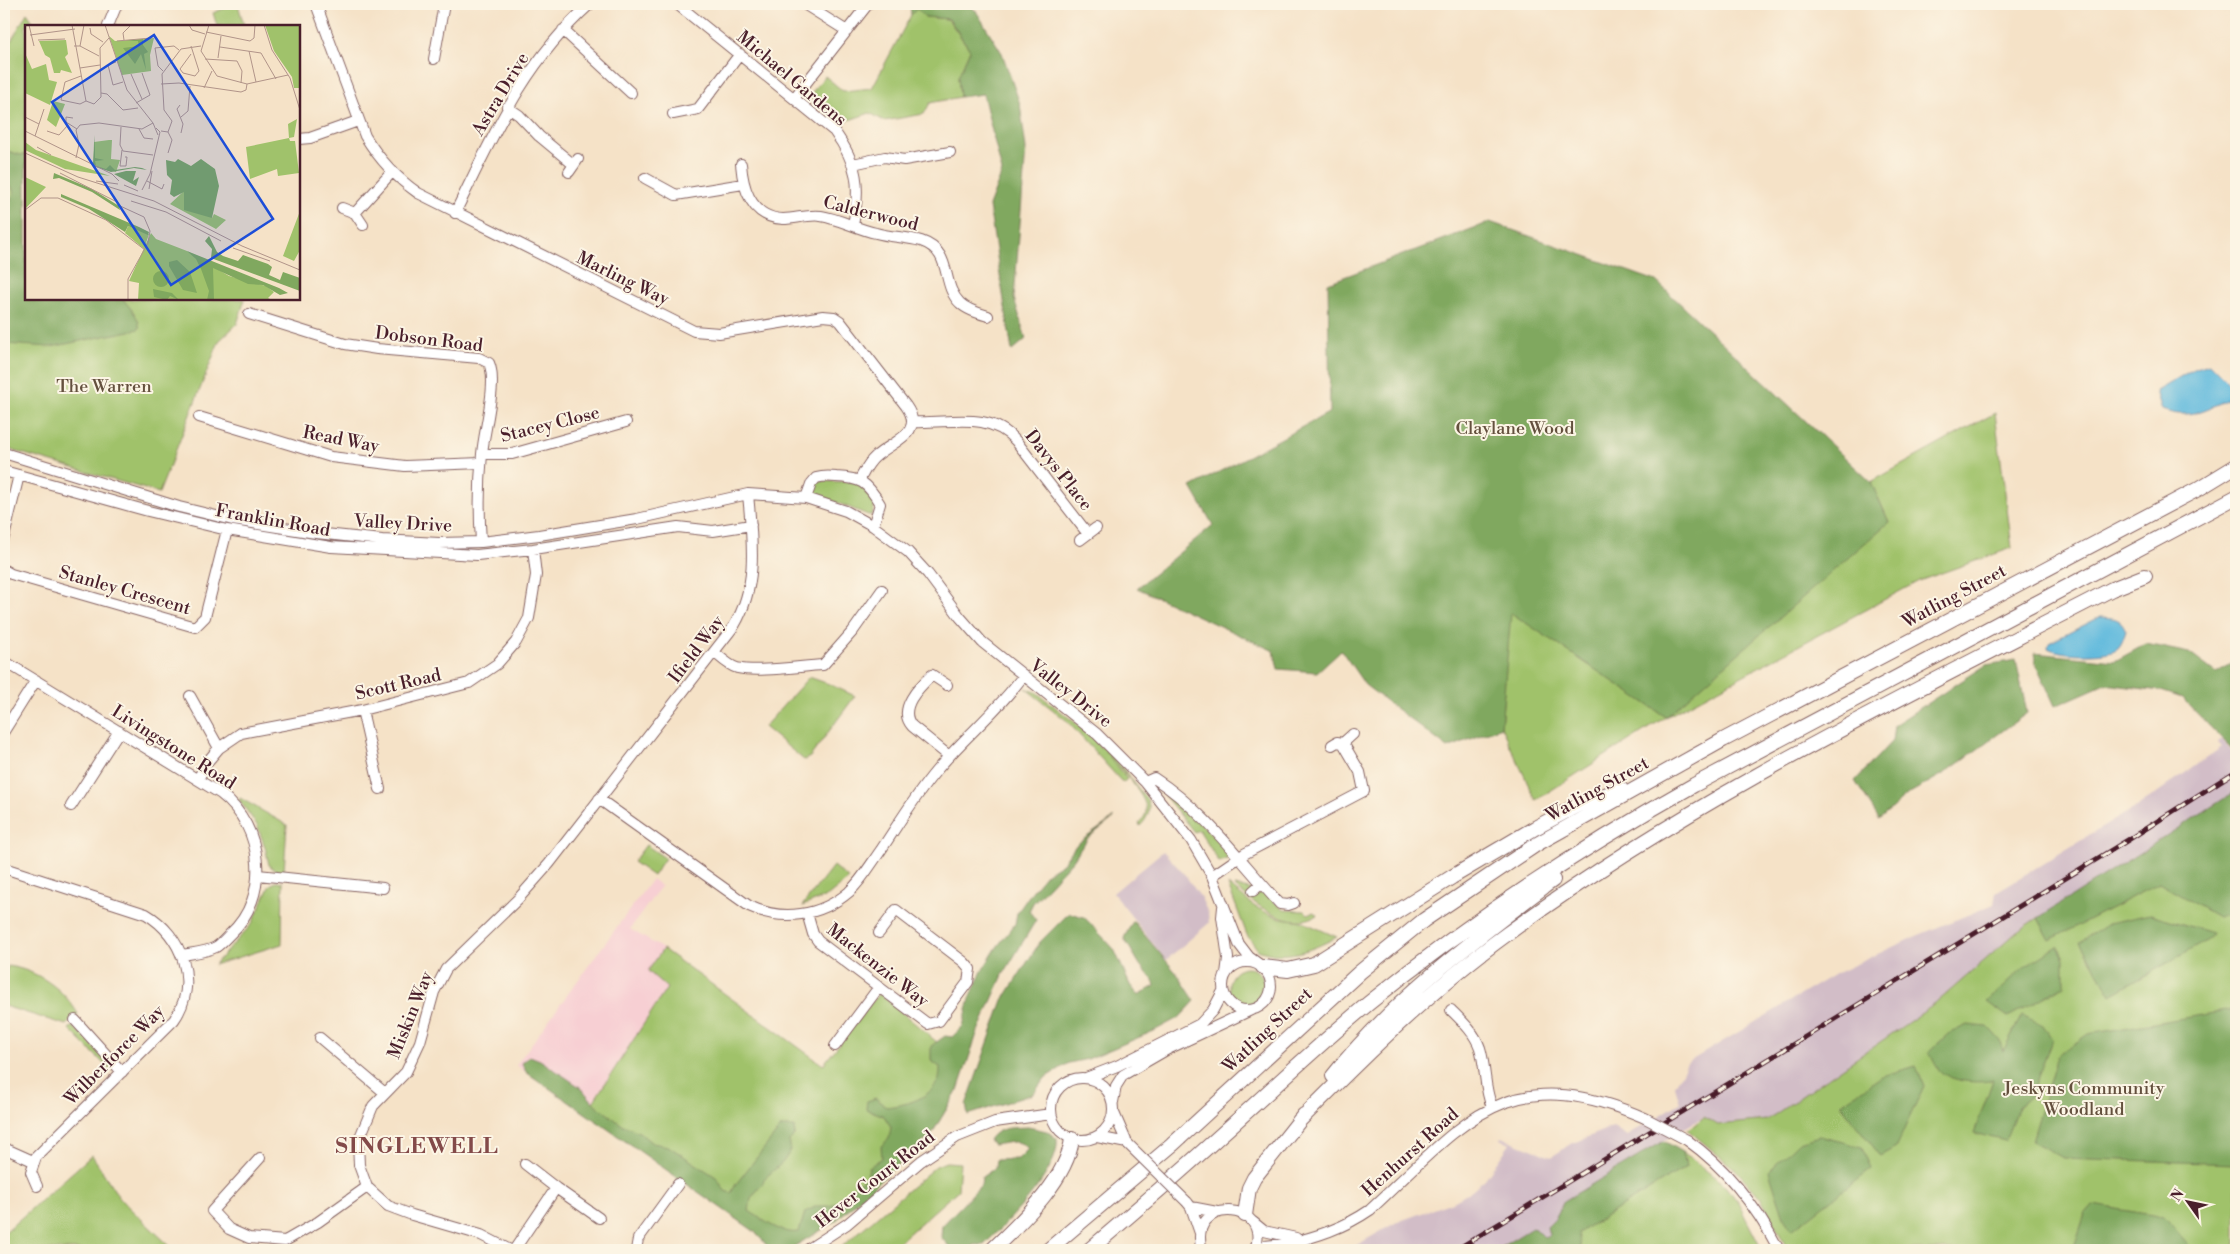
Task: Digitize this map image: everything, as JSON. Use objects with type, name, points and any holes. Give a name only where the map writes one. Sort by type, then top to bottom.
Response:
[{"type":"highway","name":"Watling Street","points":[[1048,1250],[1172,1145],[1331,997],[1424,920],[1537,844],[1768,716],[2183,497],[2236,466]]},
{"type":"highway","points":[[1090,1250],[1330,1036],[1406,974],[1515,894],[1638,816],[2236,497]]},
{"type":"highway","points":[[1299,1121],[1397,1024],[1433,992],[1505,935],[1581,881],[1635,847],[1768,770],[2112,589],[2145,576]]},
{"type":"highway","points":[[1263,967],[1294,970],[1317,963],[1452,877],[1543,824],[1578,805],[1650,780]]},
{"type":"highway","points":[[1248,1218],[1249,1188],[1254,1178],[1353,1052],[1409,996],[1496,923],[1638,816]]},
{"type":"highway","points":[[992,1250],[1042,1197],[1066,1164],[1072,1139]]},
{"type":"street","points":[[108,25],[117,4]]},
{"type":"street","name":"Marling Way","points":[[316,4],[358,121],[374,152],[392,172],[418,193],[694,331],[719,333],[823,316],[834,317],[844,326],[898,396],[911,414],[913,422]]},
{"type":"street","points":[[434,59],[444,4]]},
{"type":"street","name":"Astra Drive","points":[[455,213],[507,108],[530,71],[563,30],[590,4]]},
{"type":"street","name":"Michael Gardens","points":[[677,4],[795,97],[834,131],[847,150],[853,164],[858,199],[853,225]]},
{"type":"street","points":[[804,4],[847,32]]},
{"type":"street","points":[[795,97],[868,4]]},
{"type":"street","points":[[563,30],[631,93]]},
{"type":"street","points":[[673,114],[698,109],[740,54]]},
{"type":"street","points":[[507,108],[518,114],[539,136],[574,165]]},
{"type":"street","points":[[300,139],[310,138],[358,121]]},
{"type":"street","points":[[853,164],[885,158],[904,160],[950,152]]},
{"type":"street","name":"Calderwood","points":[[741,164],[743,184],[753,205],[761,212],[782,219],[810,215],[822,216],[873,233],[920,241],[930,246],[943,260],[950,287],[956,299],[966,308],[988,316]]},
{"type":"street","points":[[355,213],[392,172]]},
{"type":"street","points":[[644,178],[676,195],[743,184]]},
{"type":"street","points":[[342,208],[355,213],[362,225]]},
{"type":"street","name":"Dobson Road","points":[[249,314],[345,344],[377,350],[485,360],[489,363],[493,377],[481,458],[479,517],[481,542]]},
{"type":"street","name":"Read Way","points":[[199,417],[330,457],[405,466],[481,458]]},
{"type":"street","name":"Davys Place","points":[[913,422],[977,420],[1002,429],[1016,441],[1088,534]]},
{"type":"street","name":"Stacey Close","points":[[481,458],[512,454],[626,422]]},
{"type":"street","points":[[860,479],[873,459],[907,434],[913,422]]},
{"type":"street","name":"Valley Drive","points":[[4,453],[179,507],[233,520],[316,534],[382,540],[440,543],[481,542],[583,529],[748,494],[806,498],[846,511],[873,526],[910,554],[928,574],[974,634],[990,650],[1097,734],[1145,782],[1191,840],[1212,876],[1223,906],[1242,947],[1263,967]]},
{"type":"street","name":"Franklin Road","points":[[4,471],[148,511],[227,530],[331,547],[477,555],[533,549],[678,527],[712,531],[751,525]]},
{"type":"street","points":[[4,537],[19,476]]},
{"type":"street","points":[[806,498],[811,482],[818,477],[860,479],[869,487],[880,504],[873,526]]},
{"type":"street","name":"Ifield Way","points":[[599,799],[734,626],[748,596],[753,569],[748,494]]},
{"type":"street","name":"Stanley Crescent","points":[[4,570],[11,574],[195,627],[205,617],[227,530]]},
{"type":"street","name":"Scott Road","points":[[198,779],[208,761],[220,748],[241,733],[362,710],[469,683],[497,664],[516,642],[529,618],[536,575],[533,549]]},
{"type":"street","points":[[714,653],[733,666],[744,669],[823,664],[853,631],[882,590]]},
{"type":"street","name":"Livingstone Road","points":[[4,661],[198,779],[233,803],[244,820],[257,856],[258,876],[252,903],[240,925],[216,947],[182,956]]},
{"type":"street","points":[[947,685],[935,675],[930,676],[910,700],[906,715],[912,726],[948,756]]},
{"type":"street","name":"Mackenzie Way","points":[[599,799],[747,905],[762,912],[781,915],[807,914],[829,906],[857,884],[913,800],[948,756],[997,708],[1024,676]]},
{"type":"street","points":[[4,731],[36,680]]},
{"type":"street","points":[[190,696],[220,748]]},
{"type":"street","points":[[362,710],[380,790]]},
{"type":"street","points":[[71,806],[119,731]]},
{"type":"street","points":[[1343,743],[1352,734]]},
{"type":"street","points":[[1332,745],[1337,742],[1343,743]]},
{"type":"street","points":[[1212,876],[1238,858],[1364,791],[1360,772],[1343,743]]},
{"type":"street","points":[[1145,782],[1154,778],[1181,798],[1209,824],[1238,858],[1257,887],[1280,904],[1288,905],[1294,903]]},
{"type":"street","name":"Miskin Way","points":[[512,1250],[481,1235],[396,1209],[383,1202],[367,1187],[359,1165],[358,1142],[373,1106],[406,1072],[420,1042],[434,992],[446,969],[526,890],[599,799]]},
{"type":"street","name":"Wilberforce Way","points":[[4,868],[143,912],[167,930],[182,956],[186,987],[179,1012],[168,1028],[33,1161]]},
{"type":"street","points":[[258,876],[383,888]]},
{"type":"street","name":"Valley Drive","points":[[1223,906],[1222,917],[1228,958],[1226,974]]},
{"type":"street","name":"Mackenzie Way","points":[[807,914],[813,934],[818,941],[928,1024],[939,1021],[968,982],[970,969],[964,962],[896,910],[879,933]]},
{"type":"street","points":[[1114,1113],[1105,1131],[1097,1137],[1089,1140],[1072,1139],[1058,1129],[1052,1114],[1052,1105],[1060,1088],[1076,1079],[1085,1078],[1118,1066],[1200,1024],[1213,1010],[1223,991],[1226,974],[1234,966],[1243,962],[1252,962],[1263,967],[1270,978],[1271,991],[1265,1003],[1168,1049],[1123,1075],[1116,1086],[1113,1102],[1114,1113],[1127,1143],[1189,1204],[1200,1233],[1202,1250]]},
{"type":"street","points":[[835,1046],[879,987]]},
{"type":"street","points":[[1223,991],[1233,1006],[1243,1010],[1251,1010]]},
{"type":"street","points":[[1451,1010],[1472,1033],[1480,1047],[1486,1093],[1492,1107]]},
{"type":"street","points":[[74,1020],[122,1072]]},
{"type":"street","points":[[320,1038],[385,1094]]},
{"type":"street","points":[[1085,1078],[1103,1085],[1113,1102]]},
{"type":"street","name":"Henhurst Road","points":[[1255,1250],[1262,1246],[1285,1244],[1335,1230],[1357,1219],[1370,1210],[1454,1131],[1492,1107],[1523,1096],[1539,1094],[1570,1095],[1605,1103],[1645,1118],[1687,1140],[1717,1164],[1737,1186],[1756,1211],[1779,1250]]},
{"type":"street","name":"Hever Court Road","points":[[807,1250],[847,1224],[872,1205],[921,1161],[957,1137],[995,1122],[1052,1114]]},
{"type":"street","points":[[1097,1137],[1127,1143]]},
{"type":"street","points":[[4,1148],[33,1161],[32,1174],[37,1186]]},
{"type":"street","points":[[260,1158],[212,1211],[229,1229],[249,1238],[287,1246],[367,1187]]},
{"type":"street","points":[[525,1164],[599,1218]]},
{"type":"street","points":[[636,1250],[638,1239],[678,1184]]},
{"type":"street","points":[[512,1250],[556,1188]]},
{"type":"street","name":"Henhurst Road","points":[[1189,1204],[1217,1212],[1235,1211],[1248,1218],[1264,1231],[1292,1238],[1302,1238]]},
{"type":"street","points":[[1200,1233],[1209,1217],[1217,1212]]},
{"type":"street","name":"Henhurst Road","points":[[1248,1218],[1257,1237],[1255,1250]]},
{"type":"shaded area","points":[[2222,740],[2236,755],[2236,791],[2017,932],[1935,1004],[1767,1120],[1718,1125],[1703,1117],[1565,1201],[1555,1219],[1547,1226],[1550,1235],[1544,1237],[1536,1229],[1532,1228],[1494,1250],[1348,1250],[1397,1222],[1455,1201],[1467,1194],[1485,1179],[1510,1144],[1500,1139],[1501,1137],[1551,1157],[1573,1143],[1613,1127],[1627,1136],[1680,1103],[1675,1086],[1687,1063],[1835,974],[1914,937],[1994,904],[1996,892],[2141,804],[2222,747],[2218,743]]},
{"type":"shaded area","points":[[1163,851],[1185,875],[1201,898],[1208,913],[1209,923],[1166,960],[1113,893]]},
{"type":"shaded area","points":[[652,879],[661,886],[630,929],[663,949],[648,971],[667,988],[585,1113],[516,1065]]},
{"type":"green space","points":[[238,4],[244,25],[217,25],[213,13]]},
{"type":"green space","points":[[910,4],[968,4],[976,11],[1002,53],[1020,104],[1026,149],[1014,298],[1026,339],[1012,351],[989,206],[1002,172],[983,94],[960,97],[958,77],[970,50],[949,19],[925,17],[917,9],[911,15]]},
{"type":"green space","points":[[917,8],[925,17],[948,19],[970,50],[958,77],[960,97],[930,103],[924,114],[884,121],[870,113],[840,123],[815,105],[810,95],[825,76],[843,91],[872,88],[911,15]]},
{"type":"green space","name":"The Warren","points":[[27,13],[35,25],[25,25],[25,300],[245,300],[237,324],[219,341],[159,493],[4,448],[4,53]]},
{"type":"green space","points":[[4,150],[21,155],[25,154],[25,300],[124,300],[136,317],[139,329],[51,347],[4,344],[4,213],[14,194],[12,187],[4,183]]},
{"type":"green space","name":"Claylane Wood","points":[[1490,222],[1656,281],[1871,482],[1889,522],[1666,717],[1511,613],[1501,727],[1448,748],[1365,685],[1341,650],[1317,672],[1278,669],[1274,651],[1137,588],[1213,525],[1191,487],[1330,412],[1328,283]]},
{"type":"green space","points":[[1995,413],[2012,548],[1919,581],[1666,717],[1536,800],[1501,727],[1510,613],[1889,522],[1871,482]]},
{"type":"green space","points":[[816,481],[857,482],[876,502],[872,515],[818,495],[814,491]]},
{"type":"green space","points":[[2146,644],[2189,653],[2216,673],[2236,661],[2236,753],[2182,698],[2161,691],[2105,684],[2055,706],[2036,664],[2034,653],[2115,661]]},
{"type":"green space","points":[[2016,660],[2027,713],[1945,773],[1908,794],[1879,819],[1855,781],[1892,741],[1894,725],[1986,665]]},
{"type":"green space","points":[[809,677],[855,696],[810,757],[804,760],[764,727]]},
{"type":"green space","points":[[1025,688],[1036,692],[1091,735],[1101,748],[1103,746],[1110,752],[1148,801],[1148,815],[1140,826],[1139,824],[1146,812],[1145,804],[1130,779],[1105,751],[1127,779],[1124,782],[1121,781],[1066,720]]},
{"type":"green space","points":[[1156,785],[1176,798],[1228,851],[1227,859],[1219,862],[1199,830],[1194,832]]},
{"type":"green space","points":[[2236,791],[2236,912],[2218,917],[2159,883],[2050,940],[2038,918]]},
{"type":"green space","points":[[240,798],[287,825],[284,872],[276,871],[269,865],[257,825],[239,800]]},
{"type":"green space","points":[[1115,817],[1088,838],[1073,860],[1033,903],[1029,911],[1036,920],[1003,975],[978,1031],[958,1090],[931,1135],[833,1223],[788,1250],[771,1250],[754,1231],[526,1072],[522,1063],[530,1056],[540,1060],[580,1087],[596,1105],[621,1124],[639,1132],[652,1143],[668,1146],[716,1177],[725,1191],[731,1193],[781,1127],[794,1127],[795,1135],[789,1141],[791,1150],[783,1162],[764,1179],[751,1198],[749,1211],[779,1229],[799,1232],[805,1212],[817,1206],[830,1206],[842,1200],[854,1186],[867,1177],[869,1167],[882,1158],[881,1146],[889,1139],[891,1127],[884,1116],[866,1109],[867,1101],[876,1098],[886,1107],[900,1105],[921,1098],[932,1089],[939,1080],[940,1067],[931,1061],[931,1046],[945,1036],[952,1037],[963,1026],[970,998],[982,971],[997,947],[1015,924],[1017,913],[1047,873],[1063,863],[1077,844]]},
{"type":"green space","name":"Jeskyns Community Woodland","points":[[2236,843],[2236,1250],[1788,1250],[1760,1197],[1736,1170],[1688,1130],[1704,1117],[1718,1125],[1767,1120],[1935,1004],[2017,932],[2038,918],[2050,939]]},
{"type":"green space","points":[[646,845],[665,858],[653,876],[633,862]]},
{"type":"green space","points":[[833,866],[849,879],[828,896],[802,906]]},
{"type":"green space","points":[[276,882],[283,882],[282,944],[214,965],[252,924],[270,885]]},
{"type":"green space","points":[[1228,885],[1254,906],[1267,913],[1281,918],[1301,921],[1337,937],[1308,950],[1289,954],[1268,953],[1258,950],[1247,935]]},
{"type":"green space","points":[[1234,886],[1264,892],[1284,910],[1305,911],[1308,914],[1314,912],[1317,915],[1307,919],[1296,920],[1284,918],[1261,907]]},
{"type":"green space","points":[[1069,913],[1084,917],[1114,949],[1130,985],[1138,995],[1155,986],[1153,980],[1140,965],[1124,938],[1133,921],[1178,975],[1195,1001],[1180,1017],[1154,1031],[1088,1059],[1069,1063],[1046,1077],[1033,1094],[968,1115],[966,1105],[1003,1000],[1040,942]]},
{"type":"green space","points":[[2150,914],[2212,933],[2208,940],[2111,995],[2080,942],[2109,923]]},
{"type":"green space","points":[[2058,946],[2064,958],[2064,986],[2008,1017],[1987,1002],[2023,968]]},
{"type":"green space","points":[[663,949],[823,1065],[879,993],[965,1066],[958,1090],[931,1135],[833,1223],[788,1250],[771,1250],[754,1231],[586,1113],[667,988],[648,971]]},
{"type":"green space","points":[[8,966],[19,968],[49,982],[65,997],[78,1014],[66,1025],[4,1006],[4,978]]},
{"type":"green space","points":[[1247,968],[1259,974],[1265,986],[1259,998],[1247,1004],[1235,998],[1229,986],[1235,974]]},
{"type":"green space","points":[[2232,1010],[2236,1012],[2236,1164],[2063,1158],[2032,1141],[2057,1056],[2088,1034]]},
{"type":"green space","points":[[2022,1015],[2043,1025],[2052,1039],[2031,1096],[2018,1106],[2005,1141],[1974,1133],[1993,1080],[1973,1082],[1950,1077],[1939,1070],[1929,1052],[1948,1034],[1967,1025],[1988,1027],[1999,1039],[2003,1051]]},
{"type":"green space","points":[[74,1027],[114,1067],[111,1071],[69,1029]]},
{"type":"green space","points":[[1916,1066],[1924,1086],[1896,1147],[1880,1156],[1841,1104],[1882,1076]]},
{"type":"green space","points":[[1028,1127],[1047,1131],[1057,1139],[1056,1152],[1041,1181],[1018,1210],[984,1245],[974,1245],[971,1250],[952,1250],[941,1237],[942,1226],[981,1185],[982,1177],[995,1168],[996,1160],[1018,1159],[1028,1149],[1017,1142],[993,1145],[989,1140],[1001,1130]]},
{"type":"green space","points":[[1819,1136],[1862,1147],[1871,1169],[1792,1230],[1785,1220],[1769,1171],[1799,1142]]},
{"type":"green space","points":[[1664,1141],[1683,1152],[1686,1167],[1578,1233],[1581,1247],[1579,1250],[1496,1250],[1532,1228],[1536,1229],[1544,1237],[1549,1235],[1547,1227],[1555,1219],[1564,1201]]},
{"type":"green space","points":[[1683,1152],[1727,1187],[1737,1201],[1762,1250],[1579,1250],[1581,1247],[1577,1233],[1686,1167]]},
{"type":"green space","points":[[92,1155],[120,1199],[174,1250],[10,1250],[4,1243],[4,1233]]},
{"type":"green space","points":[[946,1162],[960,1163],[958,1190],[890,1250],[838,1250],[936,1166]]},
{"type":"green space","points":[[2093,1205],[2164,1217],[2192,1250],[2073,1250],[2085,1214]]},
{"type":"water","points":[[2210,364],[2231,385],[2229,399],[2204,410],[2188,414],[2162,410],[2156,391],[2195,368]]},
{"type":"water","points":[[2100,617],[2116,619],[2122,623],[2126,631],[2122,642],[2113,651],[2083,654],[2062,652],[2048,648],[2049,643]]},
{"type":"railway","points":[[1456,1250],[2128,840],[2236,771]]},
{"type":"district","name":"SINGLEWELL","points":[[417,1145]]}]
